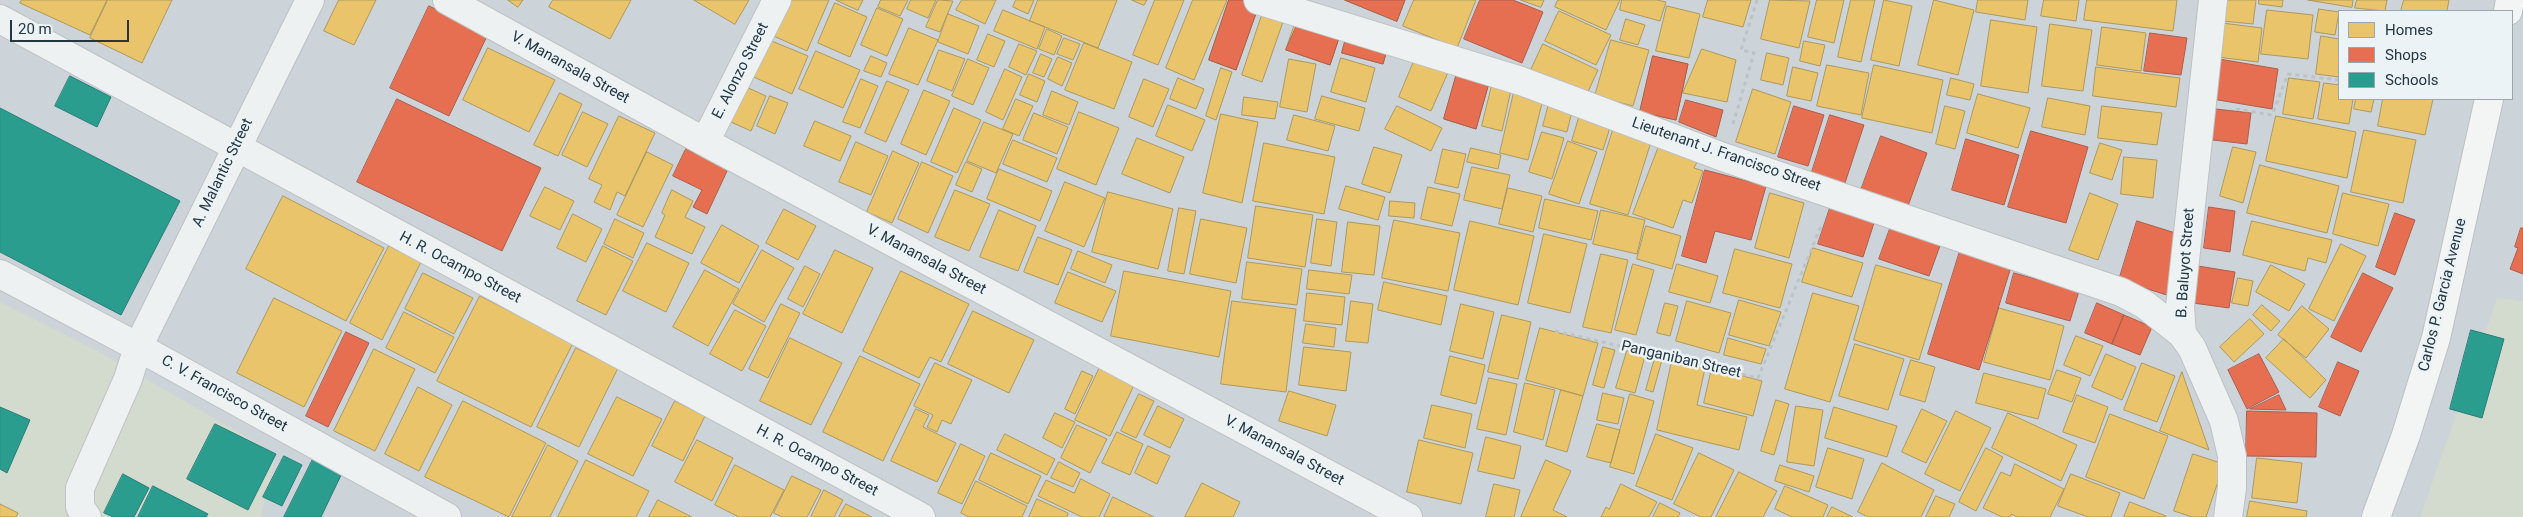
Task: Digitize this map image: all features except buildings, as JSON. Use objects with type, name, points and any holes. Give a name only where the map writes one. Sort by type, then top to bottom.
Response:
[{"type":"main road","name":"Carlos P. Garcia Avenue","points":[[2376,517],[2406,435],[2436,338],[2489,100]]},
{"type":"street","name":"A. Malantic Street","points":[[87,517],[80,507],[80,488],[128,379],[138,347],[235,147],[310,0]]},
{"type":"street","name":"V. Manansala Street","points":[[447,0],[704,142],[1408,517]]},
{"type":"street","name":"E. Alonzo Street","points":[[704,142],[777,0]]},
{"type":"street","name":"Lieutenant J. Francisco Street","points":[[1259,0],[1521,81],[1723,157],[1834,193],[2121,292],[2144,304],[2182,334]]},
{"type":"street","name":"B. Baluyot Street","points":[[2213,0],[2182,280],[2182,334],[2192,348],[2224,421],[2232,456],[2232,488],[2228,517]]},
{"type":"street","name":"H. R. Ocampo Street","points":[[0,19],[921,517]]},
{"type":"street","name":"C. V. Francisco Street","points":[[0,274],[138,347],[447,517]]},
{"type":"path","points":[[1723,157],[1754,53],[1741,50],[1757,0]]},
{"type":"path","points":[[2230,109],[2272,115],[2288,74],[2338,80]]},
{"type":"path","name":"Panganiban Street","points":[[1555,331],[1758,378],[1834,193]]},
{"type":"shaded area","points":[[0,0],[2523,0],[2523,517],[0,517]]},
{"type":"shaded area","points":[[2497,298],[2523,301],[2523,517],[2420,517]]},
{"type":"shaded area","points":[[0,302],[103,354],[276,454],[261,517],[0,517]]}]
